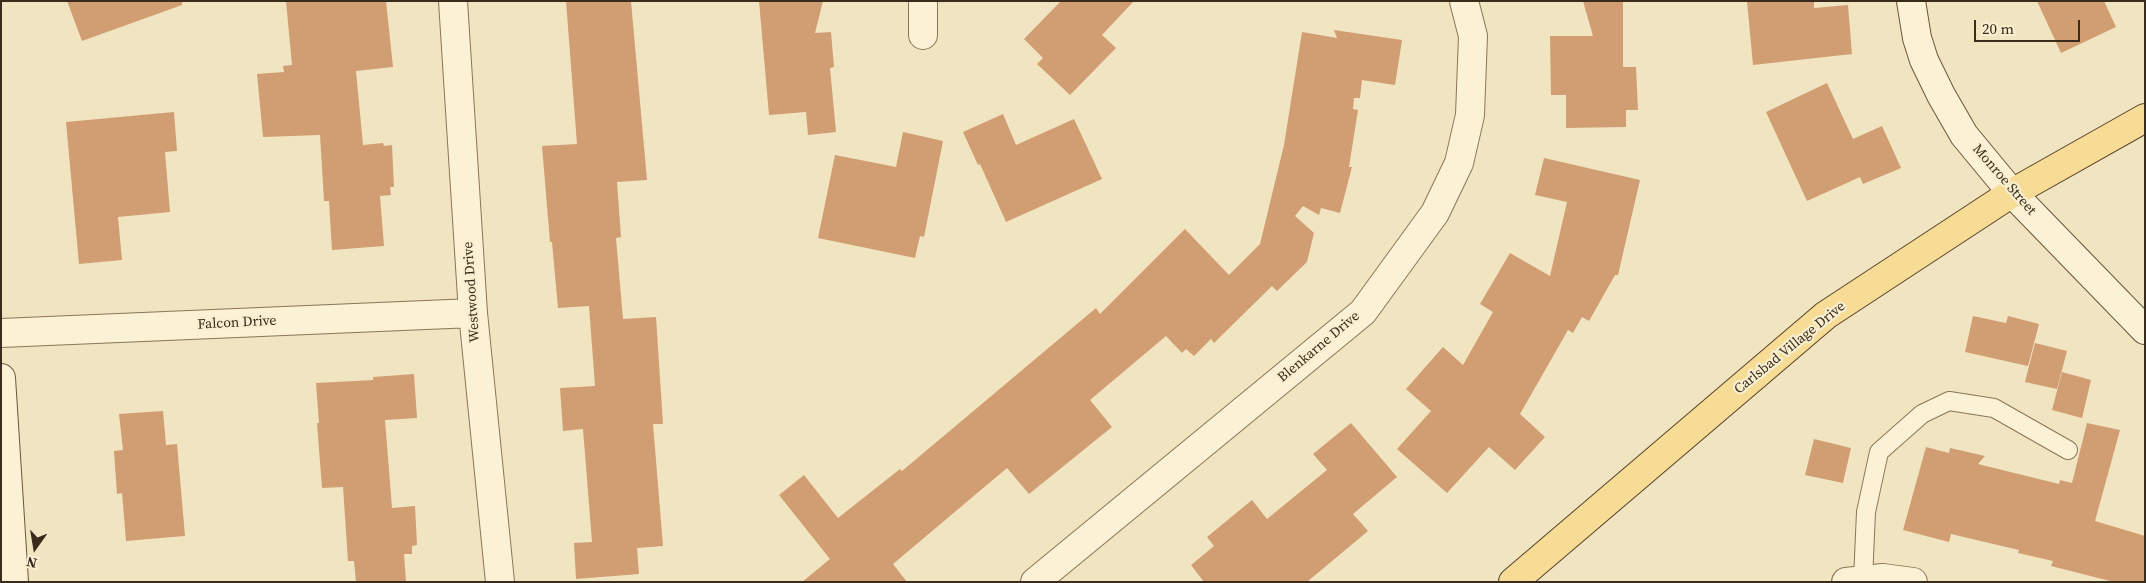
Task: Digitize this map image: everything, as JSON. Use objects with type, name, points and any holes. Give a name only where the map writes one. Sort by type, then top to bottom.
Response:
[{"type":"main road","name":"Carlsbad Village Drive","points":[[1513,582],[1826,315],[2012,193],[2145,118]]},
{"type":"street","name":"Westwood Drive","points":[[453,1],[473,313],[500,582]]},
{"type":"street","points":[[923,1],[924,35]]},
{"type":"street","name":"Blenkarne Drive","points":[[1034,582],[1363,312],[1436,213],[1459,163],[1470,115],[1473,36],[1464,1]]},
{"type":"street","name":"Monroe Street","points":[[1911,1],[1917,38],[1924,60],[1941,95],[1964,134],[2012,193],[2145,330]]},
{"type":"street","name":"Falcon Drive","points":[[1,333],[473,313]]},
{"type":"street","points":[[1,378],[14,582]]},
{"type":"street","points":[[1855,581],[1884,578],[1914,582]]},
{"type":"lane","points":[[1855,581],[1866,512],[1879,452],[1922,414],[1949,401],[1994,408],[2068,450]]},
{"type":"building","points":[[67,1],[182,1],[182,5],[82,41]]},
{"type":"building","points":[[286,1],[386,1],[393,67],[356,71],[363,145],[383,143],[384,146],[392,145],[394,187],[390,187],[391,195],[380,196],[384,246],[332,250],[329,201],[324,201],[320,135],[263,137],[257,74],[284,72],[283,66],[292,65]]},
{"type":"building","points":[[566,1],[631,1],[647,180],[617,182],[621,237],[616,238],[623,319],[656,317],[663,424],[653,424],[663,546],[637,548],[639,574],[576,579],[574,543],[592,542],[583,429],[563,431],[560,388],[595,386],[589,306],[558,308],[542,146],[577,144]]},
{"type":"building","points":[[759,1],[823,1],[815,33],[831,32],[834,67],[830,68],[836,132],[808,135],[806,112],[769,115]]},
{"type":"building","points":[[1061,1],[1134,1],[1102,35],[1116,48],[1070,95],[1037,64],[1043,58],[1024,39]]},
{"type":"building","points":[[1583,1],[1623,1],[1623,67],[1636,67],[1638,110],[1626,110],[1626,127],[1566,128],[1566,95],[1551,95],[1550,36],[1593,36]]},
{"type":"building","points":[[1747,1],[1814,1],[1814,8],[1848,5],[1852,54],[1753,65]]},
{"type":"building","points":[[2037,1],[2104,1],[2116,27],[2061,53]]},
{"type":"building","points":[[1334,30],[1402,40],[1395,85],[1362,80],[1360,98],[1354,98],[1353,109],[1358,110],[1349,167],[1352,167],[1340,213],[1321,208],[1319,215],[1303,206],[1295,216],[1314,233],[1307,262],[1277,291],[1272,286],[1214,343],[1211,339],[1194,356],[1186,349],[1182,353],[1166,336],[1090,400],[1112,427],[1029,494],[1007,468],[893,564],[907,582],[802,582],[830,559],[779,495],[804,475],[838,518],[900,469],[902,471],[1096,308],[1100,314],[1185,229],[1229,275],[1260,244],[1284,145],[1302,32],[1337,38]]},
{"type":"building","points":[[1827,83],[1853,139],[1882,126],[1901,168],[1863,184],[1860,177],[1807,201],[1766,112]]},
{"type":"building","points":[[174,112],[177,151],[165,152],[170,212],[118,217],[122,260],[79,264],[66,122]]},
{"type":"building","points":[[1003,114],[1016,145],[1074,119],[1102,179],[1006,222],[980,164],[978,165],[963,132]]},
{"type":"building","points":[[903,132],[943,141],[924,237],[920,236],[915,258],[818,238],[835,155],[896,167]]},
{"type":"building","points":[[1544,158],[1640,180],[1618,275],[1615,275],[1589,321],[1582,317],[1573,333],[1568,330],[1520,414],[1545,437],[1515,470],[1489,447],[1447,493],[1397,449],[1431,411],[1406,389],[1443,347],[1463,365],[1493,312],[1480,304],[1510,253],[1550,276],[1567,202],[1535,195]]},
{"type":"building","points":[[1973,316],[2006,323],[2008,316],[2039,324],[2028,366],[1965,352]]},
{"type":"building","points":[[2035,343],[2067,351],[2057,389],[2025,382]]},
{"type":"building","points":[[2062,372],[2091,380],[2082,418],[2052,410]]},
{"type":"building","points":[[414,374],[417,418],[385,420],[392,508],[415,506],[417,545],[412,546],[412,554],[404,554],[406,582],[356,582],[354,561],[348,561],[343,487],[322,488],[316,383],[373,380],[373,377]]},
{"type":"building","points":[[163,411],[166,445],[177,444],[185,536],[126,541],[122,493],[117,494],[114,451],[123,450],[119,414]]},
{"type":"building","points":[[1351,423],[1397,477],[1353,514],[1368,531],[1307,582],[1204,582],[1191,565],[1214,546],[1207,537],[1252,500],[1267,519],[1327,470],[1313,454]]},
{"type":"building","points":[[2087,423],[2120,430],[2095,521],[2145,536],[2145,582],[2114,582],[2051,566],[2053,561],[2018,553],[2019,550],[1951,534],[1949,542],[1903,530],[1926,447],[1949,453],[1950,448],[1985,456],[1978,464],[2059,484],[2060,480],[2072,483]]},
{"type":"building","points":[[1814,439],[1851,448],[1843,483],[1805,475]]}]
